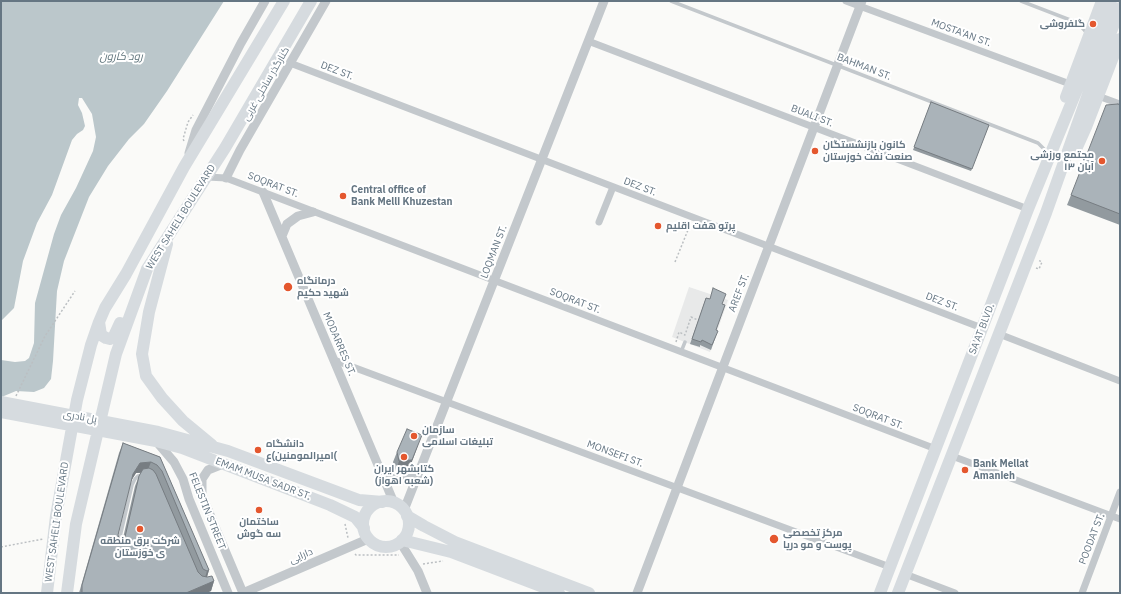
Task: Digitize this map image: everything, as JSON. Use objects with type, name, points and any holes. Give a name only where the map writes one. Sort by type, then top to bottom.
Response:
[{"type":"main road","name":"WEST SAHELI BOULEVARD","points":[[47,593],[56,516],[77,400],[91,345],[99,322],[105,308],[126,274],[184,167],[284,1]]},
{"type":"main road","name":"WEST SAHELI BOULEVARD","points":[[67,593],[76,524],[116,354],[147,269],[207,177],[311,1]]},
{"type":"main road","points":[[1028,209],[1070,84],[1102,1]]},
{"type":"main road","points":[[1089,35],[1100,20],[1107,1]]},
{"type":"main road","points":[[1092,67],[1111,1]]},
{"type":"main road","points":[[1092,67],[1120,8]]},
{"type":"main road","points":[[1046,213],[1086,127],[1119,42],[1116,35],[1117,24],[1120,17]]},
{"type":"main road","name":"SA'AT BLVD.","points":[[880,593],[1028,209],[1092,67]]},
{"type":"main road","name":"SA'AT BLVD.","points":[[898,593],[1046,213],[1092,67]]},
{"type":"main road","points":[[168,236],[163,261],[149,312],[142,354],[146,376],[162,398],[183,421],[216,448]]},
{"type":"main road","points":[[99,322],[101,335],[106,338],[114,336],[125,313],[138,294]]},
{"type":"main road","name":"پل نادری","points":[[1,402],[157,437]]},
{"type":"main road","name":"پل نادری","points":[[1,412],[157,437]]},
{"type":"main road","name":"EMAM MUSA SADR ST.","points":[[157,437],[216,448],[359,500],[397,508],[424,526],[455,542],[589,593]]},
{"type":"main road","name":"EMAM MUSA SADR ST.","points":[[157,437],[330,505],[355,517],[366,533]]},
{"type":"main road","points":[[376,504],[397,508],[409,523],[408,530],[401,541],[394,546],[387,547],[374,543],[366,533],[364,521],[366,514],[370,508],[376,504]]},
{"type":"main road","points":[[401,541],[451,552],[558,593]]},
{"type":"street","points":[[184,167],[196,130],[241,43],[265,1]]},
{"type":"street","name":"کنارگذر ساحلی غربی","points":[[226,178],[240,150],[326,1]]},
{"type":"street","name":"LOQMAN ST.","points":[[397,508],[418,474],[604,1]]},
{"type":"street","name":"MOSTA'AN ST.","points":[[846,1],[861,4],[1070,84]]},
{"type":"street","name":"AREF ST.","points":[[637,593],[861,4]]},
{"type":"street","name":"BUALI ST.","points":[[588,41],[1028,209]]},
{"type":"street","name":"DEZ ST.","points":[[290,63],[613,188],[982,328]]},
{"type":"street","points":[[1098,96],[1120,104]]},
{"type":"street","name":"SOQRAT ST.","points":[[207,177],[226,178],[936,449]]},
{"type":"street","points":[[599,222],[613,188]]},
{"type":"street","name":"MODARRES ST.","points":[[263,192],[397,508]]},
{"type":"street","points":[[282,236],[287,224],[298,216],[313,212]]},
{"type":"street","points":[[999,334],[1120,380]]},
{"type":"street","name":"MONSEFI ST.","points":[[334,360],[890,567]]},
{"type":"street","name":"FELESTIN STREET","points":[[157,437],[174,462],[183,479],[219,578],[228,593]]},
{"type":"street","points":[[952,456],[1120,519]]},
{"type":"street","name":"FELESTIN STREET","points":[[223,464],[208,470],[202,479],[202,495],[243,593]]},
{"type":"street","points":[[382,473],[390,478],[400,480],[418,474]]},
{"type":"street","points":[[189,499],[192,492],[200,492],[202,495]]},
{"type":"street","name":"POODAT ST.","points":[[1082,593],[1120,492]]},
{"type":"street","name":"دارایی","points":[[243,593],[351,546],[366,533]]},
{"type":"street","points":[[401,541],[428,593]]},
{"type":"street","points":[[905,574],[955,593]]},
{"type":"lane","name":"BAHMAN ST.","points":[[672,1],[1038,143],[1047,152]]},
{"type":"lane","points":[[1021,1],[1078,23],[1089,35]]},
{"type":"lane","points":[[681,352],[685,342]]},
{"type":"lane","points":[[118,546],[132,485],[138,476],[146,475]]},
{"type":"path","points":[[675,262],[693,218]]},
{"type":"path","points":[[1039,269],[1042,262]]},
{"type":"path","points":[[16,396],[45,336],[75,291]]},
{"type":"path","points":[[674,349],[679,332],[685,335],[691,317],[703,322]]},
{"type":"path","points":[[345,512],[344,524],[351,546],[356,555],[399,555],[414,565],[444,561]]},
{"type":"path","points":[[1,547],[47,539]]},
{"type":"shaded area","points":[[689,287],[728,300],[710,352],[672,337]]},
{"type":"water","name":"رود کارون","points":[[1,1],[224,1],[167,91],[144,124],[129,139],[108,166],[89,197],[64,261],[57,291],[51,379],[44,388],[34,392],[16,391],[4,396],[1,399],[1,360],[15,362],[25,361],[29,358],[34,343],[35,303],[54,234],[61,215],[76,188],[93,151],[96,137],[92,114],[82,98],[79,98],[78,105],[82,113],[85,126],[83,130],[72,140],[52,195],[37,223],[23,261],[14,308],[1,321]]},
{"type":"building","points":[[931,102],[989,125],[972,169],[914,147]]},
{"type":"building","name":"مجتمع ورزشی ۱۳ آبان","points":[[1106,105],[1120,105],[1120,214],[1071,195]]},
{"type":"building","points":[[713,288],[726,294],[722,304],[725,305],[716,330],[718,331],[712,345],[702,340],[701,342],[692,339],[706,298],[710,299]]},
{"type":"building","points":[[407,429],[422,435],[412,460],[399,461],[397,452]]},
{"type":"building","name":"شرکت برق منطقه ی خوزستان","points":[[123,443],[160,457],[209,570],[207,571],[203,569],[162,471],[157,465],[151,462],[140,463],[133,474],[118,535],[119,538],[122,539],[125,537],[139,476],[143,469],[149,468],[156,474],[198,572],[202,576],[212,576],[214,581],[186,593],[82,593],[82,585]]},
{"type":"place","name":"گلفروشی","points":[[1093,24]]},
{"type":"place","name":"کانون بازنشستگان صنعت نفت خوزستان","points":[[815,151]]},
{"type":"place","name":"مجتمع ورزشی ۱۳ آبان","points":[[1102,161]]},
{"type":"place","name":"Central office of Bank Melli Khuzestan","points":[[343,196]]},
{"type":"place","name":"پرتو هفت اقلیم","points":[[658,226]]},
{"type":"place","name":"درمانگاه شهید حکیم","points":[[288,287]]},
{"type":"place","name":"سازمان تبلیغات اسلامی","points":[[414,436]]},
{"type":"place","name":"دانشگاه امیرالمومنین)ع(","points":[[258,450]]},
{"type":"place","name":"کتابشهر ایران (شعبه اهواز)","points":[[404,457]]},
{"type":"place","name":"Bank Mellat Amanieh","points":[[965,470]]},
{"type":"place","name":"ساختمان سه گوش","points":[[259,510]]},
{"type":"place","name":"شرکت برق منطقه ی خوزستان","points":[[140,529]]},
{"type":"place","name":"مرکز تخصصی پوست و مو دریا","points":[[774,539]]}]
